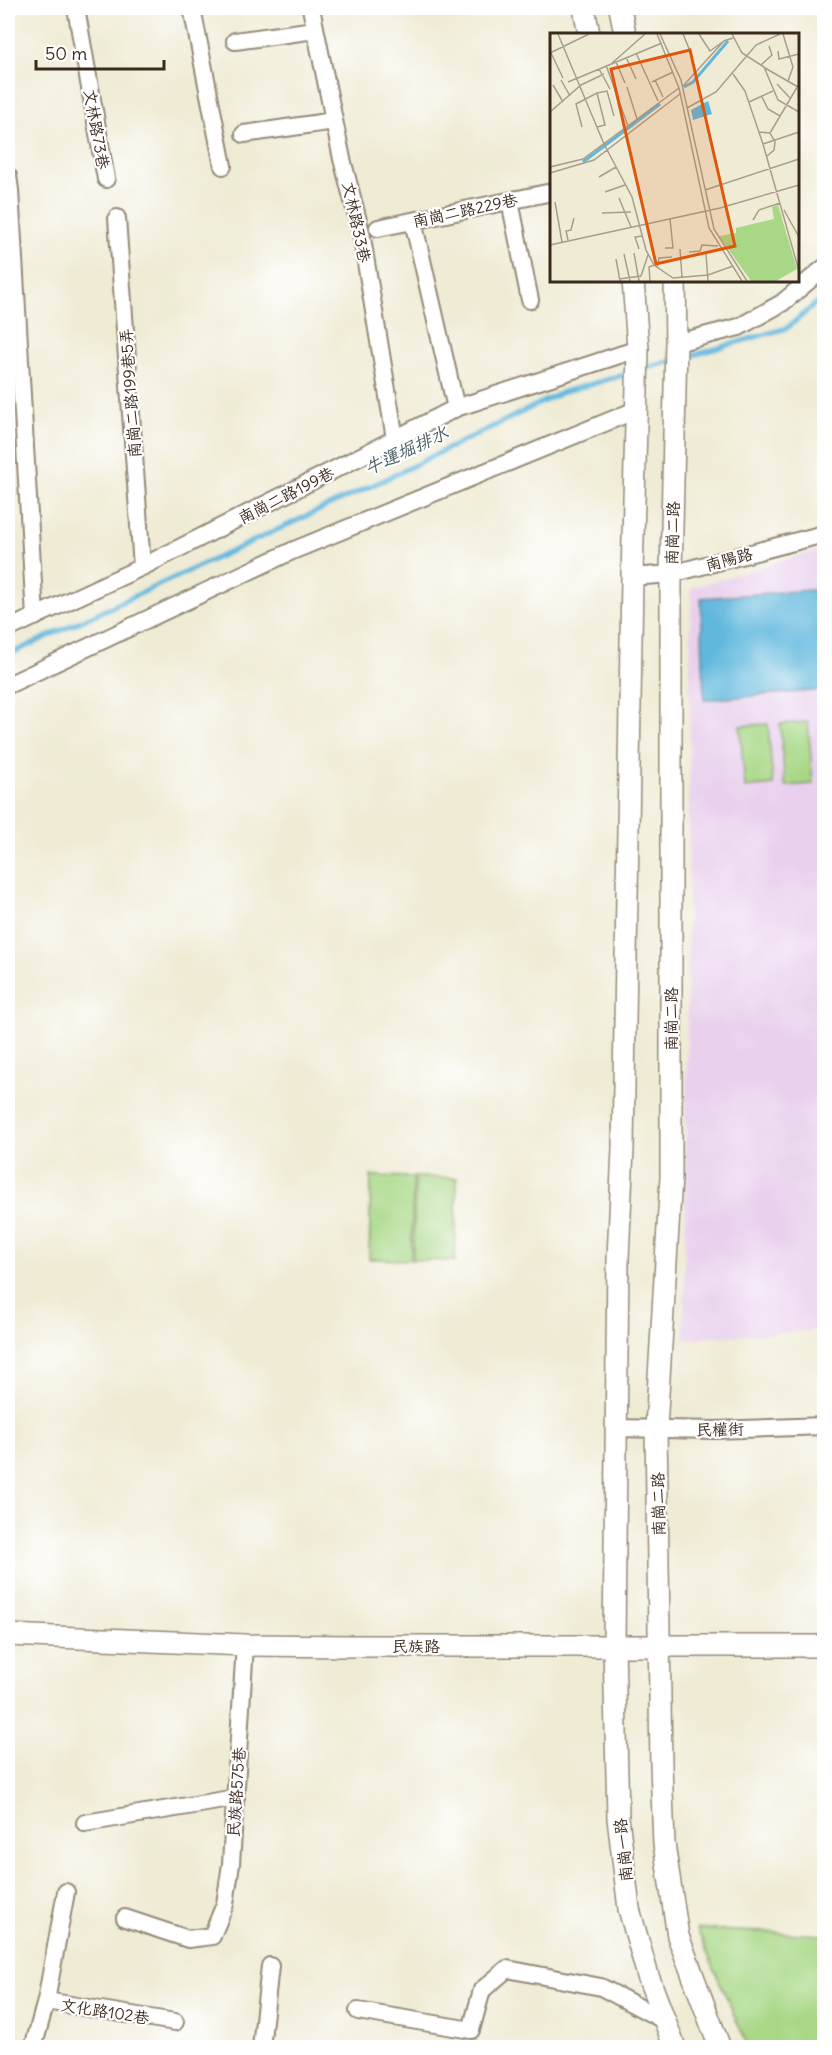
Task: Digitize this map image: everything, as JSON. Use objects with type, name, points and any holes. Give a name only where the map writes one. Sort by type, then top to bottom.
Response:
[{"type":"main road","points":[[584,8],[589,33]]},
{"type":"main road","points":[[620,8],[626,33]]},
{"type":"main road","points":[[614,1645],[618,1258],[623,1149],[638,349],[633,282]]},
{"type":"main road","points":[[675,282],[676,343]]},
{"type":"main road","name":"南崗二路","points":[[659,1646],[656,1428],[671,1177],[671,574],[676,343]]},
{"type":"main road","name":"民族路","points":[[8,1635],[245,1645],[825,1646]]},
{"type":"main road","name":"南崗一路","points":[[614,1645],[618,1818],[629,1909],[648,1976],[675,2048]]},
{"type":"main road","points":[[659,1646],[664,1844],[678,1936],[720,2048]]},
{"type":"street","name":"文林路73巷","points":[[76,8],[106,180]]},
{"type":"street","points":[[192,8],[223,166]]},
{"type":"street","name":"文林路33巷","points":[[311,8],[342,159],[361,232],[395,439]]},
{"type":"street","points":[[235,41],[315,30]]},
{"type":"street","points":[[244,134],[334,121]]},
{"type":"street","points":[[8,176],[35,617]]},
{"type":"street","name":"南崗二路229巷","points":[[378,228],[550,192]]},
{"type":"street","points":[[510,201],[530,300]]},
{"type":"street","name":"南崗二路199巷5弄","points":[[117,218],[142,567]]},
{"type":"street","points":[[413,221],[456,408]]},
{"type":"street","points":[[676,343],[738,327],[782,303],[825,268]]},
{"type":"street","name":"南崗二路199巷","points":[[8,629],[142,567],[456,408],[638,349]]},
{"type":"street","points":[[8,685],[292,550],[636,410]]},
{"type":"street","name":"南陽路","points":[[632,577],[671,574],[825,534]]},
{"type":"street","name":"民權街","points":[[616,1428],[714,1430],[825,1426]]},
{"type":"street","name":"民族路575巷","points":[[125,1918],[188,1939],[212,1936],[225,1904],[231,1864],[245,1645]]},
{"type":"street","points":[[86,1822],[236,1798]]},
{"type":"street","points":[[46,2001],[66,1892]]},
{"type":"street","points":[[261,2048],[270,1966]]},
{"type":"street","points":[[358,2011],[471,2030],[482,1990],[507,1970],[601,1987],[665,2021]]},
{"type":"street","name":"文化路102巷","points":[[33,2048],[46,2001],[175,2022]]},
{"type":"shaded area","points":[[824,548],[824,1330],[684,1339],[691,588]]},
{"type":"green space","points":[[808,722],[813,784],[785,786],[780,724]]},
{"type":"green space","points":[[768,724],[773,785],[745,788],[740,726]]},
{"type":"green space","points":[[371,1176],[413,1177],[411,1260],[369,1259]]},
{"type":"green space","points":[[415,1177],[457,1178],[455,1261],[413,1260]]},
{"type":"green space","points":[[697,1929],[824,1935],[824,2047],[748,2047]]},
{"type":"water","points":[[824,589],[824,690],[704,700],[701,598]]},
{"type":"waterway","name":"牛運堀排水","points":[[680,359],[787,328],[824,297]]},
{"type":"waterway","name":"牛運堀排水","points":[[643,369],[672,361]]},
{"type":"waterway","name":"牛運堀排水","points":[[8,655],[384,480],[563,392],[631,373]]}]
